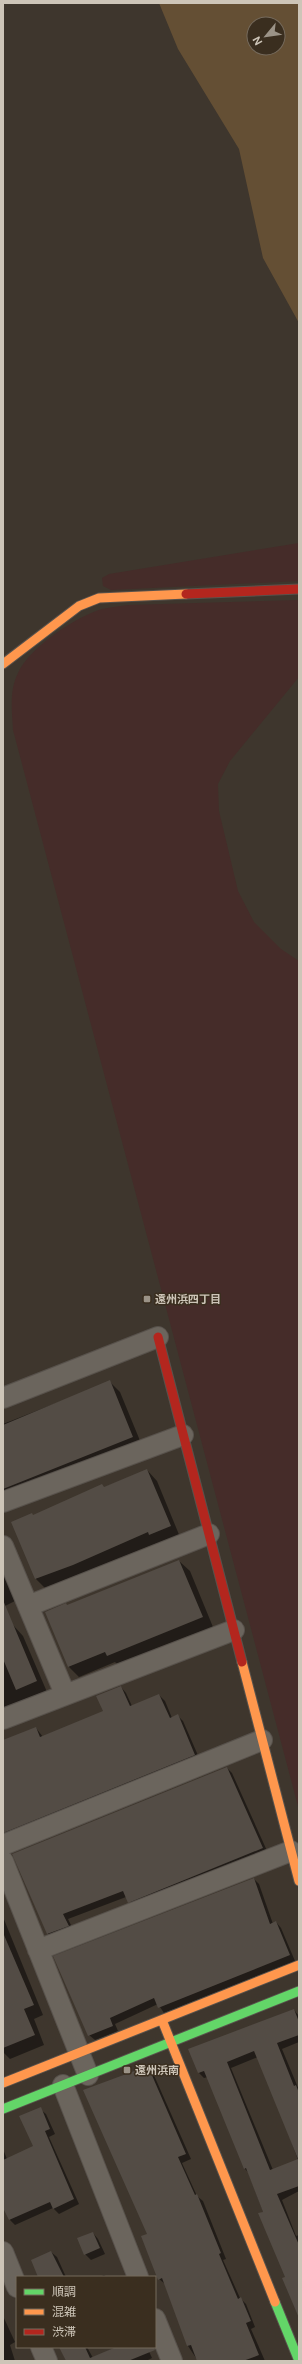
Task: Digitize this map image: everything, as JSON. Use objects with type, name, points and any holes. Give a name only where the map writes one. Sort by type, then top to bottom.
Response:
[{"type":"street","points":[[3,664],[79,606],[99,598],[299,589]]},
{"type":"street","points":[[3,1398],[158,1337],[299,1881]]},
{"type":"street","points":[[3,1502],[183,1435]]},
{"type":"street","points":[[28,1606],[209,1534]]},
{"type":"street","points":[[3,1546],[65,1694]]},
{"type":"street","points":[[3,1719],[234,1630]]},
{"type":"street","points":[[3,1845],[262,1740]]},
{"type":"street","points":[[38,1950],[291,1851]]},
{"type":"street","points":[[3,1861],[88,2075]]},
{"type":"street","points":[[3,2084],[299,1965]]},
{"type":"street","points":[[3,2109],[299,1991]]},
{"type":"street","points":[[162,2020],[299,2361]]},
{"type":"street","points":[[63,2085],[138,2276]]},
{"type":"street","points":[[3,2252],[16,2284]]},
{"type":"street","points":[[156,2321],[172,2361]]},
{"type":"street","points":[[41,2348],[47,2361]]},
{"type":"shaded area","points":[[159,3],[299,3],[299,323],[263,258],[239,149],[178,49]]},
{"type":"shaded area","points":[[299,543],[299,581],[111,590],[103,586],[102,578],[109,574]]},
{"type":"shaded area","points":[[299,600],[299,677],[230,761],[218,784],[219,811],[238,891],[254,922],[281,949],[299,961],[299,1810],[13,730],[12,694],[18,673],[32,653],[54,634],[79,619],[102,609],[129,605]]},
{"type":"building","points":[[110,1380],[133,1437],[3,1489],[3,1425]]},
{"type":"building","points":[[147,1469],[171,1526],[149,1535],[148,1532],[73,1565],[35,1579],[11,1522],[32,1513],[33,1515],[102,1484],[104,1487]]},
{"type":"building","points":[[179,1560],[203,1617],[107,1656],[105,1652],[68,1667],[45,1612],[66,1603],[67,1605]]},
{"type":"building","points":[[3,1600],[37,1681],[16,1690],[3,1659]]},
{"type":"building","points":[[121,1686],[130,1706],[159,1694],[170,1718],[178,1714],[195,1755],[3,1833],[3,1740],[36,1727],[40,1737],[103,1711],[96,1696]]},
{"type":"building","points":[[227,1767],[263,1848],[128,1903],[123,1891],[63,1914],[69,1926],[47,1934],[12,1854]]},
{"type":"building","points":[[254,1878],[270,1924],[276,1921],[290,1955],[158,2008],[154,1998],[110,2018],[113,2026],[88,2036],[53,1956]]},
{"type":"building","points":[[4,1935],[34,2005],[24,2009],[35,2035],[3,2048]]},
{"type":"building","points":[[294,2009],[299,2022],[299,2035],[277,2043],[294,2086],[296,2085],[299,2093],[299,2186],[277,2194],[299,2245],[299,2318],[282,2278],[285,2277],[258,2213],[263,2212],[246,2168],[244,2169],[204,2071],[198,2073],[188,2049]],"holes":[[[254,2051],[298,2159],[270,2170],[227,2062]]]},
{"type":"building","points":[[148,2066],[186,2154],[178,2157],[195,2195],[197,2194],[221,2253],[219,2254],[238,2299],[241,2297],[251,2321],[246,2323],[259,2355],[243,2361],[197,2361],[191,2345],[187,2346],[162,2278],[158,2280],[141,2236],[147,2234],[83,2090]]},
{"type":"building","points":[[41,2107],[50,2129],[45,2131],[74,2199],[53,2209],[50,2202],[9,2220],[3,2208],[3,2160],[33,2146],[19,2116]]},
{"type":"building","points":[[93,2232],[100,2248],[84,2255],[77,2238]]},
{"type":"building","points":[[51,2251],[64,2276],[38,2276],[31,2260]]},
{"type":"building","points":[[60,2348],[85,2348],[90,2358],[114,2348],[154,2348],[155,2350],[128,2361],[66,2361]]},
{"type":"traffic: fast","points":[[3,2109],[299,1991]]},
{"type":"traffic: fast","points":[[275,2302],[299,2361]]},
{"type":"traffic: slow","points":[[3,664],[79,606],[99,598],[186,594]]},
{"type":"traffic: slow","points":[[242,1662],[299,1881]]},
{"type":"traffic: slow","points":[[3,2083],[299,1965]]},
{"type":"traffic: slow","points":[[162,2020],[275,2302]]},
{"type":"traffic: jam","points":[[186,594],[299,589]]},
{"type":"traffic: jam","points":[[158,1337],[242,1662]]},
{"type":"place","name":"遠州浜四丁目","points":[[147,1299]]},
{"type":"place","name":"遠州浜南","points":[[127,2070]]}]
